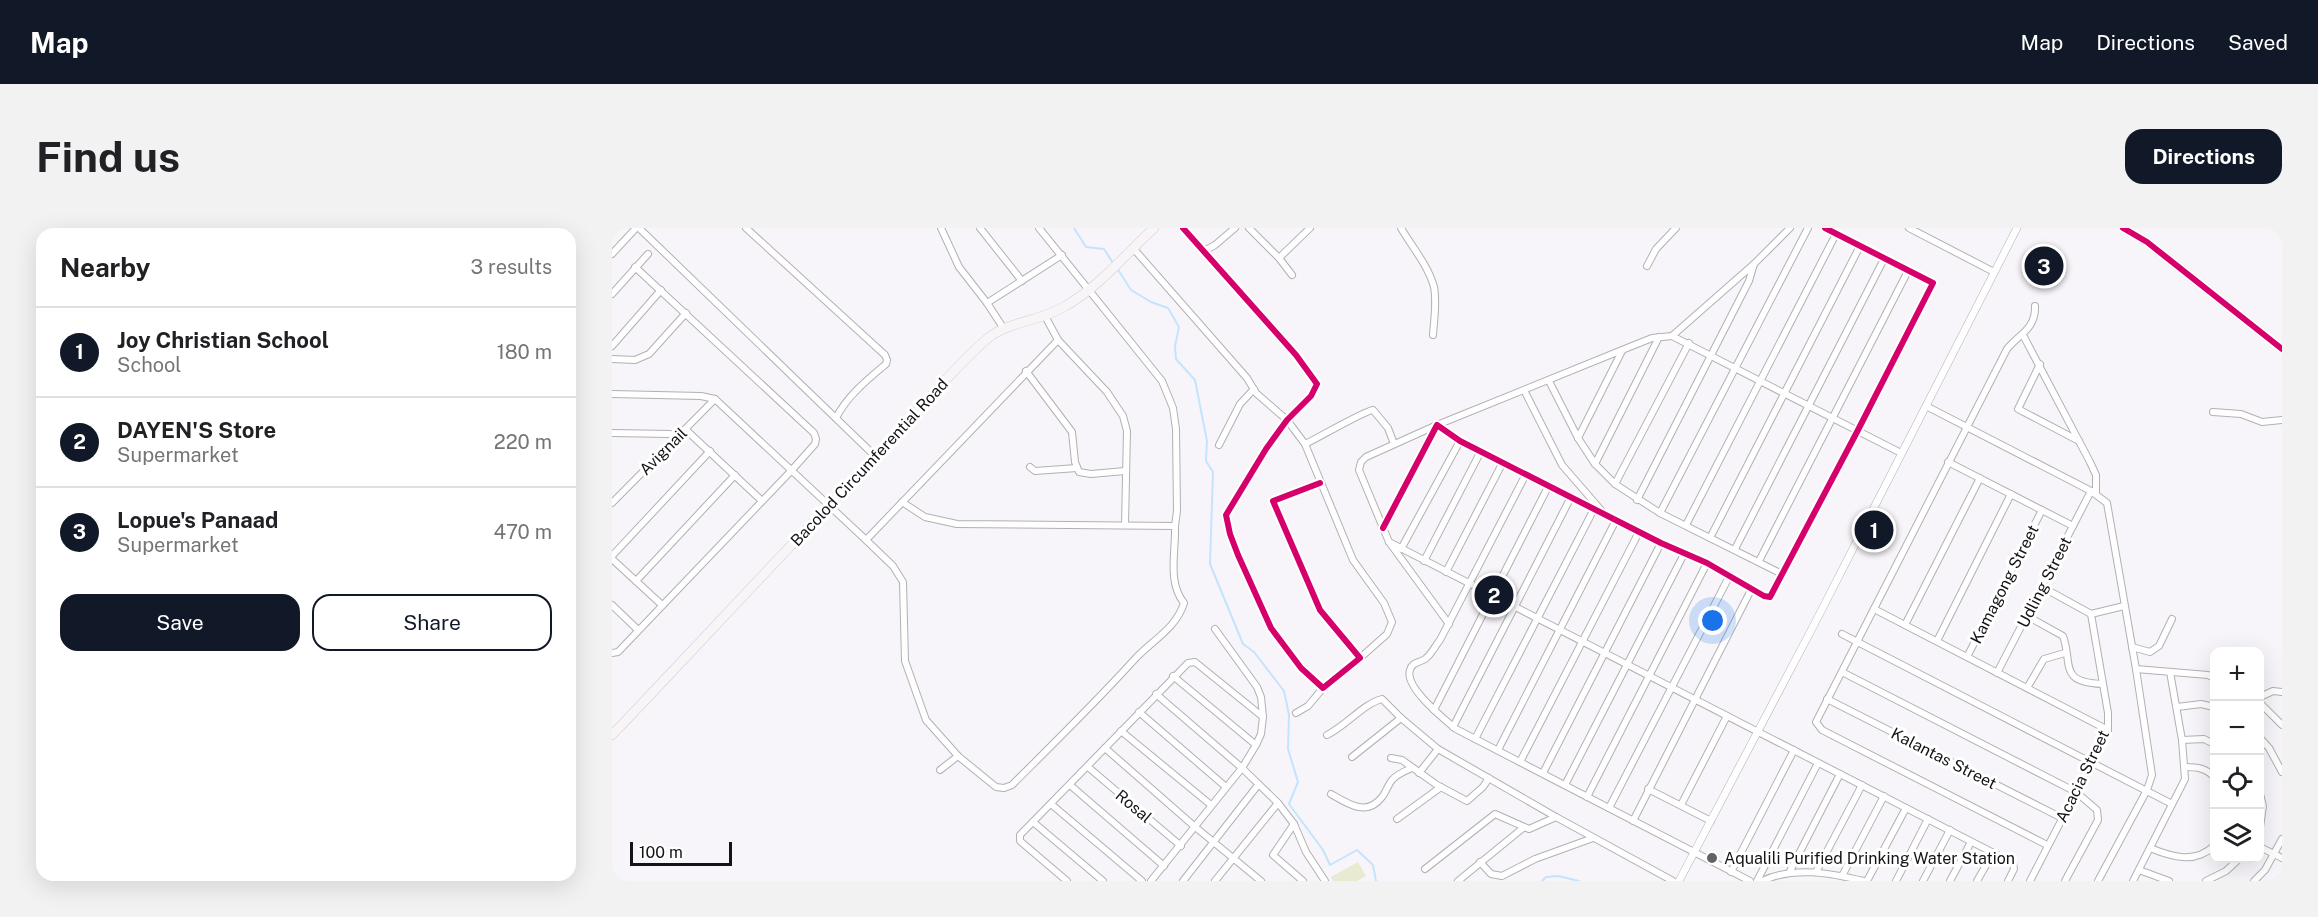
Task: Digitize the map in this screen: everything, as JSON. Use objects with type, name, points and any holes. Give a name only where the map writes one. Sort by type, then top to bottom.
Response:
[{"type":"main road","name":"Bacolod Circumferential Road","points":[[614,731],[876,457],[953,372],[992,336],[1004,329],[1045,316],[1074,301],[1154,228]]},
{"type":"main road","points":[[2124,228],[2147,242],[2282,349]]},
{"type":"street","points":[[612,254],[638,228],[876,457]]},
{"type":"street","points":[[746,228],[885,355],[886,364],[853,394],[842,406],[836,418]]},
{"type":"street","points":[[941,228],[959,267],[1004,329]]},
{"type":"street","points":[[980,228],[1022,281]]},
{"type":"street","points":[[612,394],[701,396],[715,399],[866,540],[901,576],[905,590],[906,665],[926,720],[957,756],[996,787],[1012,785],[1109,689],[1134,660],[1174,624],[1184,603],[1177,594],[1174,581],[1177,511],[1176,429],[1170,399],[1162,381],[1087,291],[1062,255],[1039,228]]},
{"type":"street","points":[[1183,228],[1296,355],[1317,384],[1311,396],[1287,420],[1226,515],[1238,555],[1271,628],[1301,668],[1323,688]]},
{"type":"street","points":[[1204,251],[1235,228]]},
{"type":"street","points":[[1249,228],[1279,258],[1292,275]]},
{"type":"street","points":[[1279,258],[1310,228]]},
{"type":"street","points":[[1401,228],[1419,255],[1433,286],[1435,304],[1433,335]]},
{"type":"street","points":[[1647,266],[1654,252],[1676,228]]},
{"type":"street","points":[[1672,336],[1754,264],[1790,228]]},
{"type":"street","points":[[1660,513],[1808,228]]},
{"type":"street","points":[[1437,425],[1460,441],[1660,543],[1707,563],[1764,596],[1770,597],[1933,284],[1825,228]]},
{"type":"street","points":[[1909,228],[1994,272]]},
{"type":"street","points":[[1679,881],[2017,228]]},
{"type":"street","points":[[1686,525],[1836,234]]},
{"type":"street","points":[[1710,538],[1860,246]]},
{"type":"street","points":[[1133,248],[1208,332],[1254,389],[1287,420],[1305,444],[1353,560],[1384,603],[1392,622],[1386,634],[1323,688],[1308,706],[1296,713]]},
{"type":"street","points":[[612,294],[648,254]]},
{"type":"street","points":[[987,303],[1062,255]]},
{"type":"street","points":[[1735,549],[1884,259]]},
{"type":"street","points":[[1637,500],[1749,281],[1754,264]]},
{"type":"street","points":[[612,653],[618,652],[791,471],[815,444],[816,439],[814,433],[635,267]]},
{"type":"street","points":[[1759,561],[1908,271]]},
{"type":"street","points":[[612,346],[661,290]]},
{"type":"street","points":[[2035,306],[2035,316],[2023,335],[2013,340],[2007,349],[1965,428],[1816,722],[1821,730],[2047,845]]},
{"type":"street","points":[[612,359],[642,358],[649,354],[686,313]]},
{"type":"street","points":[[1045,316],[1058,340],[1107,392],[1123,416],[1127,431],[1125,525]]},
{"type":"street","points":[[2023,335],[2096,475],[2094,493]]},
{"type":"street","points":[[1449,624],[1389,542],[1359,470],[1361,462],[1366,457],[1437,425],[1622,351],[1659,338],[1672,336],[1901,453]]},
{"type":"street","points":[[1595,464],[1659,338]]},
{"type":"street","points":[[866,540],[1058,340]]},
{"type":"street","points":[[1615,484],[1689,343]]},
{"type":"street","points":[[1578,438],[1622,351]]},
{"type":"street","points":[[2040,364],[2018,409],[2080,442]]},
{"type":"street","points":[[1026,371],[1072,432],[1079,472],[1085,474],[1125,471]]},
{"type":"street","points":[[1549,381],[1578,438],[1595,464],[1615,484],[1660,513],[1782,574]]},
{"type":"street","points":[[1219,445],[1240,404],[1254,389]]},
{"type":"street","points":[[1524,390],[1562,465],[1603,513]]},
{"type":"street","name":"Avignail","points":[[612,503],[715,399]]},
{"type":"street","points":[[1926,406],[2094,493],[2107,503],[2109,508],[2152,775],[2147,790],[2098,881]]},
{"type":"street","points":[[1305,444],[1350,422],[1369,409],[1383,420],[1394,444]]},
{"type":"street","points":[[2213,412],[2241,414],[2262,422],[2282,420]]},
{"type":"street","points":[[1383,528],[1437,425]]},
{"type":"street","points":[[686,429],[761,500]]},
{"type":"street","points":[[612,433],[677,436]]},
{"type":"street","points":[[1401,549],[1460,441]]},
{"type":"street","points":[[1425,561],[1480,450]]},
{"type":"street","points":[[662,605],[612,557],[710,451]]},
{"type":"street","points":[[1446,572],[1503,462]]},
{"type":"street","points":[[1948,462],[2073,526]]},
{"type":"street","points":[[1030,467],[1035,471],[1077,468]]},
{"type":"street","points":[[1526,474],[1440,640],[1426,659],[1414,663],[1409,673],[1417,691],[1434,711],[1453,727],[1750,881]]},
{"type":"street","points":[[636,581],[735,475]]},
{"type":"street","points":[[1905,625],[1980,478]]},
{"type":"street","points":[[1320,483],[1273,501],[1320,610],[1360,658]]},
{"type":"street","points":[[1434,711],[1549,485]]},
{"type":"street","name":"Udling Street","points":[[1997,673],[2073,526],[2094,493]]},
{"type":"street","points":[[1938,641],[2011,494]]},
{"type":"street","points":[[1453,727],[1571,498]]},
{"type":"street","points":[[902,502],[925,518],[957,524],[1175,526]]},
{"type":"street","points":[[1475,739],[1594,508]]},
{"type":"street","name":"Kamagong Street","points":[[1967,657],[2042,510]]},
{"type":"street","points":[[1498,750],[1616,520]]},
{"type":"street","points":[[1520,762],[1639,532]]},
{"type":"street","points":[[1389,542],[2013,863],[2015,866],[2008,881]]},
{"type":"street","points":[[1543,773],[1660,543]]},
{"type":"street","points":[[1565,785],[1684,554]]},
{"type":"street","points":[[1587,797],[1707,563]]},
{"type":"street","points":[[1610,808],[1730,575]]},
{"type":"street","points":[[2042,587],[2091,614],[2124,606]]},
{"type":"street","points":[[1633,820],[1752,588]]},
{"type":"street","points":[[612,605],[638,630]]},
{"type":"street","points":[[1874,609],[2108,730]]},
{"type":"street","name":"Acacia Street","points":[[2030,881],[2108,730],[2108,713],[2091,614]]},
{"type":"street","points":[[2027,616],[2063,636],[2070,671],[2076,678],[2088,683],[2102,684]]},
{"type":"street","points":[[2132,648],[2150,652],[2156,649],[2172,619]]},
{"type":"street","points":[[1151,881],[1242,768],[1261,734],[1263,717],[1261,697],[1257,687],[1215,629]]},
{"type":"street","points":[[1842,634],[2172,804]]},
{"type":"street","points":[[2027,688],[2044,659],[2065,653]]},
{"type":"street","points":[[1067,881],[1020,841],[1020,835],[1188,663],[1195,662],[1263,717]]},
{"type":"street","points":[[2136,669],[2210,676]]},
{"type":"street","points":[[1842,672],[2076,792],[2097,810],[2098,815],[2065,881]]},
{"type":"street","points":[[2133,881],[2185,779],[2182,740],[2170,672]]},
{"type":"street","points":[[1173,676],[1256,746]]},
{"type":"street","points":[[2264,695],[2273,691],[2282,692]]},
{"type":"street","points":[[1156,694],[1242,768],[1278,803],[1294,824],[1306,852],[1325,881]]},
{"type":"street","points":[[1327,735],[1346,724],[1363,709],[1380,699],[1385,700],[1401,718],[1438,749],[1673,881]]},
{"type":"street","name":"Kalantas Street","points":[[1827,699],[2062,818]]},
{"type":"street","points":[[2177,707],[2201,704],[2210,706]]},
{"type":"street","points":[[2264,708],[2282,725]]},
{"type":"street","points":[[1139,712],[1226,787]]},
{"type":"street","points":[[1681,805],[1727,716]]},
{"type":"street","points":[[1352,757],[1401,718]]},
{"type":"street","points":[[1121,731],[1211,805]]},
{"type":"street","points":[[2182,740],[2204,739],[2210,742]]},
{"type":"street","points":[[2264,743],[2282,772]]},
{"type":"street","points":[[1105,748],[1261,881]]},
{"type":"street","points":[[1419,773],[1438,749]]},
{"type":"street","points":[[1731,872],[1794,750]]},
{"type":"street","points":[[940,771],[957,756]]},
{"type":"street","points":[[1391,758],[1397,758],[1467,801],[1483,787],[1489,778]]},
{"type":"street","points":[[1757,881],[1818,763]]},
{"type":"street","name":"Rosal","points":[[1088,767],[1181,846]]},
{"type":"street","points":[[2185,767],[2197,767],[2210,772]]},
{"type":"street","points":[[1330,794],[1348,804],[1366,808],[1375,805],[1392,780],[1412,768]]},
{"type":"street","points":[[1789,873],[1840,774]]},
{"type":"street","points":[[1070,785],[1164,866]]},
{"type":"street","points":[[1183,881],[1258,785]]},
{"type":"street","points":[[1816,872],[1862,785]]},
{"type":"street","points":[[1397,819],[1441,787]]},
{"type":"street","points":[[1648,789],[1711,821]]},
{"type":"street","points":[[1842,876],[1884,796]]},
{"type":"street","points":[[1215,881],[1278,803]]},
{"type":"street","points":[[1052,804],[1142,881]]},
{"type":"street","points":[[1762,881],[1789,873],[1816,872],[1866,881],[1906,808]]},
{"type":"street","points":[[1425,869],[1495,814],[1523,828],[1534,828],[1556,817]]},
{"type":"street","points":[[1896,881],[1928,819]]},
{"type":"street","points":[[1033,822],[1103,881]]},
{"type":"street","points":[[1294,824],[1273,855],[1303,881]]},
{"type":"street","points":[[1458,881],[1523,828]]},
{"type":"street","points":[[1923,881],[1950,830]]},
{"type":"street","points":[[1480,862],[1491,874],[1502,876],[1535,859],[1593,837]]},
{"type":"street","points":[[2254,881],[2279,856],[2282,839]]},
{"type":"street","points":[[1950,881],[1971,842]]},
{"type":"street","points":[[2150,848],[2169,856],[2185,858],[2200,856],[2210,849]]},
{"type":"street","points":[[2264,849],[2279,856]]},
{"type":"street","points":[[1977,881],[1993,853]]},
{"type":"street","points":[[2206,881],[2226,871],[2235,863]]},
{"type":"street","points":[[2139,870],[2169,881]]},
{"type":"street","points":[[1248,881],[1254,874]]},
{"type":"green space","points":[[1358,862],[1366,876],[1357,881],[1333,881],[1331,877]]},
{"type":"waterway","points":[[1074,228],[1086,247],[1104,249],[1113,263]]},
{"type":"waterway","points":[[1117,268],[1131,290],[1151,302],[1168,308],[1179,327],[1175,346],[1176,359],[1195,380],[1207,441],[1206,461],[1213,472],[1210,564],[1243,644],[1254,652],[1284,691],[1289,715],[1288,749],[1298,782],[1289,804],[1323,850],[1330,865],[1357,850],[1373,865],[1376,881]]},
{"type":"waterway","points":[[1542,881],[1546,877],[1558,876],[1579,881]]},
{"type":"cycle path","points":[[1183,228],[1296,355],[1317,384],[1311,396],[1287,420],[1266,449],[1226,515],[1238,555],[1271,628],[1301,668],[1323,688],[1360,658],[1320,610],[1273,501],[1320,483]]},
{"type":"cycle path","points":[[1383,528],[1437,425],[1460,441],[1661,543],[1707,563],[1764,596],[1770,597],[1933,283],[1825,228]]},
{"type":"cycle path","points":[[2123,228],[2147,242],[2282,349]]},
{"type":"place","name":"Lopue's Panaad","points":[[2044,266]]},
{"type":"place","name":"Joy Christian School","points":[[1874,530]]},
{"type":"place","name":"DAYEN'S Store","points":[[1494,595]]},
{"type":"place","name":"Aqualili Purified Drinking Water Station","points":[[1712,858]]}]
